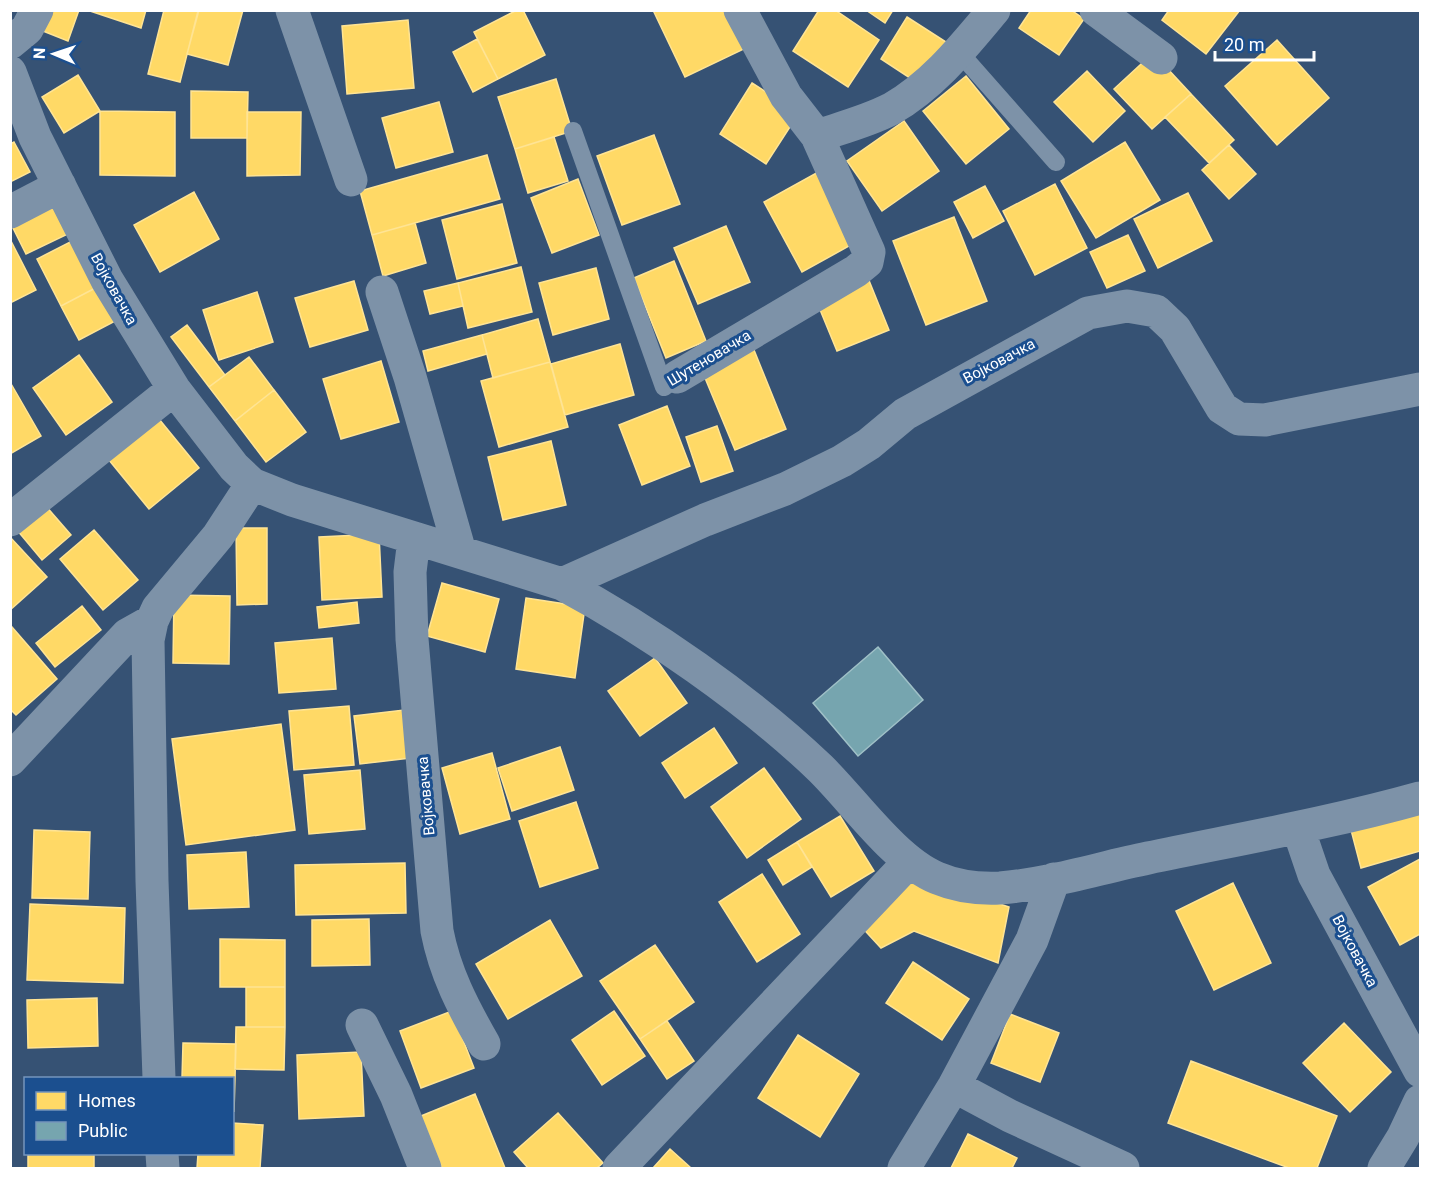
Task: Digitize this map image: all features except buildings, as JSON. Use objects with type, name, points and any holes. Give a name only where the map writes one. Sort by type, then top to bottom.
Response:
[{"type":"street","points":[[10,43],[27,29],[38,10]]},
{"type":"street","points":[[292,10],[351,180]]},
{"type":"street","name":"Шутеновачка","points":[[677,377],[846,277],[867,262],[869,252],[865,238],[817,136],[786,96],[740,10]]},
{"type":"street","points":[[817,136],[890,109],[922,88],[959,52],[994,10]]},
{"type":"street","points":[[1096,10],[1161,58]]},
{"type":"street","name":"Војковачка","points":[[10,72],[35,137],[107,280],[174,389],[234,467],[252,484],[292,500],[562,584],[638,629],[753,712],[820,768],[909,862],[935,878],[978,887],[998,888],[1054,879],[1366,813],[1420,798]]},
{"type":"street","points":[[10,212],[60,186]]},
{"type":"street","points":[[382,292],[410,377],[460,552]]},
{"type":"street","name":"Војковачка","points":[[562,584],[693,525],[785,489],[842,461],[869,444],[905,414],[1088,313],[1127,306],[1156,311],[1175,329],[1222,408],[1239,419],[1265,420],[1420,389]]},
{"type":"street","points":[[10,520],[174,389]]},
{"type":"street","points":[[159,1077],[152,881],[148,640],[152,621],[171,591],[218,536],[252,484]]},
{"type":"street","name":"Војковачка","points":[[414,539],[410,572],[412,639],[437,931],[442,959],[459,999],[484,1044]]},
{"type":"street","points":[[10,760],[127,635],[152,621]]},
{"type":"street","name":"Војковачка","points":[[1298,828],[1314,875],[1420,1071]]},
{"type":"street","points":[[620,1168],[909,862]]},
{"type":"street","points":[[904,1168],[954,1086],[1032,940],[1054,879]]},
{"type":"street","points":[[362,1025],[396,1095],[425,1168]]},
{"type":"street","points":[[954,1086],[1010,1116],[1123,1168]]},
{"type":"street","points":[[1384,1168],[1403,1137],[1420,1101]]},
{"type":"lane","points":[[959,52],[1056,162]]},
{"type":"lane","name":"Шутеновачка","points":[[573,131],[664,387],[677,377]]}]
